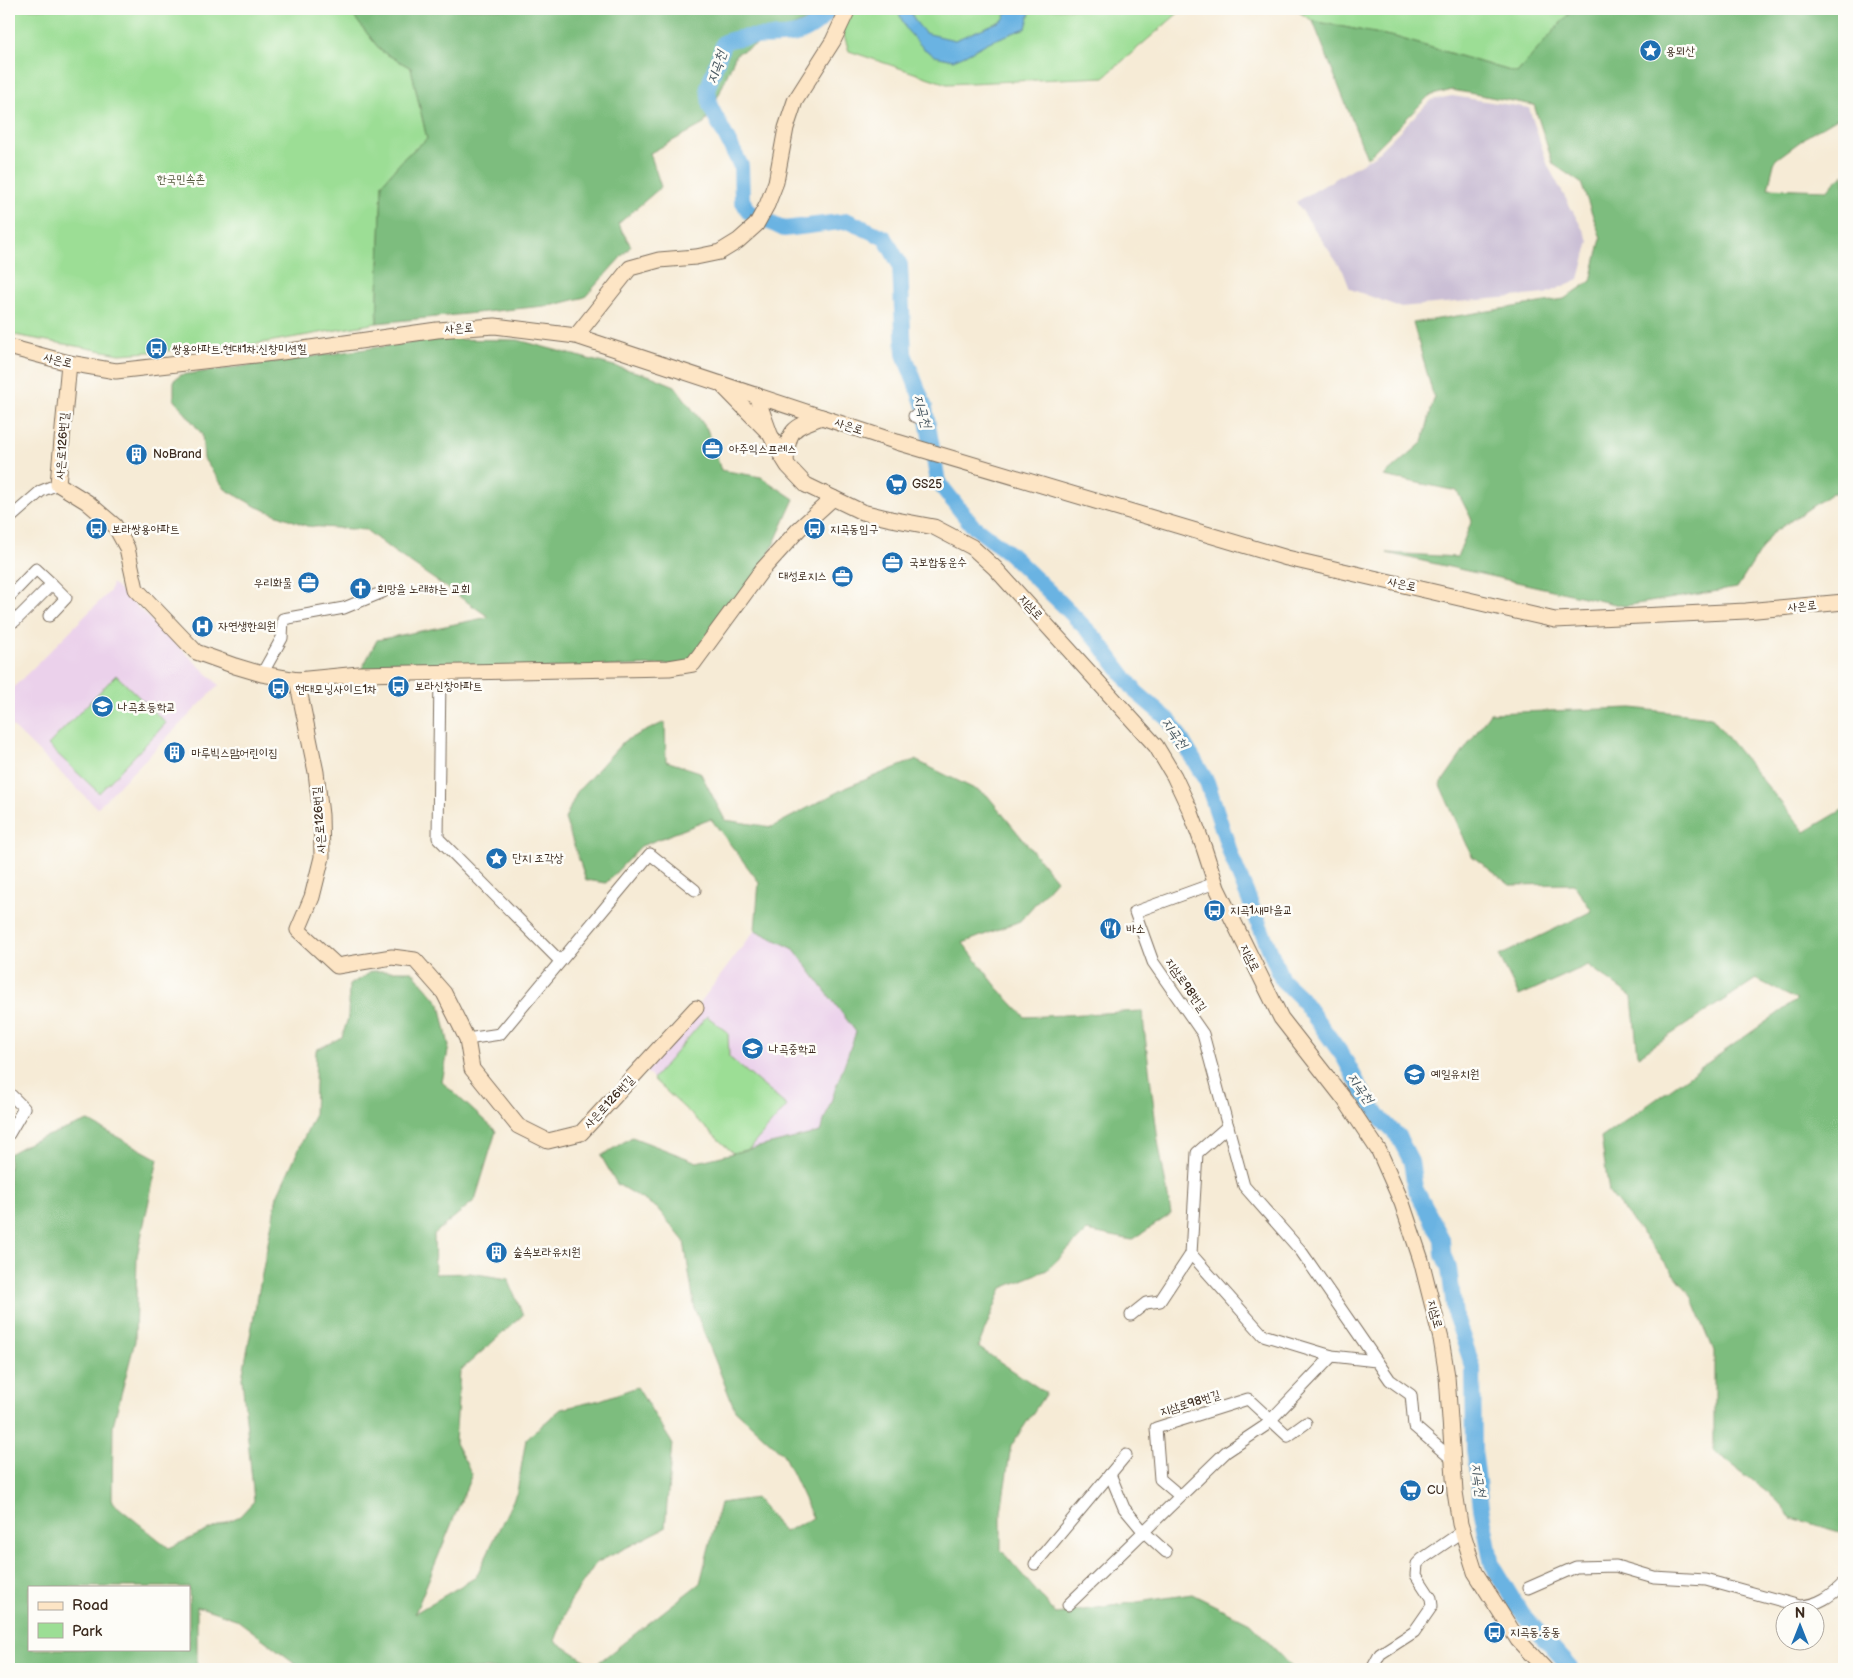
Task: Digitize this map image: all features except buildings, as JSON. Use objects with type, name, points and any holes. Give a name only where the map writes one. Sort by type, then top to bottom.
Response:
[{"type":"street","points":[[576,336],[630,268],[659,260],[696,257],[720,252],[738,241],[756,225],[767,205],[776,182],[786,128],[795,101],[833,41],[848,9]]},
{"type":"street","name":"사은로","points":[[9,347],[69,363],[116,371],[282,352],[437,330],[495,326],[576,336],[898,442],[1287,558],[1555,620],[1746,610],[1844,602]]},
{"type":"street","name":"사은로126번길","points":[[69,363],[58,484],[88,502],[115,526],[127,548],[136,588],[196,652],[262,674],[297,680],[316,772],[321,816],[322,857],[312,897],[298,930],[337,966],[392,957],[415,960],[444,993],[467,1039],[472,1069],[518,1126],[548,1141],[581,1133],[696,1008]]},
{"type":"street","points":[[720,383],[756,422],[770,434]]},
{"type":"street","name":"지삼로","points":[[756,395],[770,434],[786,462],[806,485],[862,512],[934,527],[972,547],[995,568],[1156,746],[1174,776],[1190,810],[1215,883],[1242,941],[1282,1018],[1350,1107],[1379,1151],[1402,1202],[1421,1260],[1441,1338],[1448,1376],[1454,1492],[1462,1531],[1476,1572],[1518,1640],[1545,1669]]},
{"type":"street","points":[[786,462],[787,444],[795,429],[800,425],[822,417]]},
{"type":"street","points":[[9,518],[41,491],[58,484]]},
{"type":"street","points":[[297,680],[359,674],[669,668],[693,664],[762,570],[798,529],[832,498]]},
{"type":"street","points":[[9,597],[36,569],[66,598],[49,616]]},
{"type":"street","points":[[9,614],[15,621],[52,584]]},
{"type":"street","points":[[262,674],[282,638],[283,619],[344,608],[383,592]]},
{"type":"street","points":[[440,673],[438,838],[560,961]]},
{"type":"street","points":[[467,1039],[500,1034],[650,854],[695,890]]},
{"type":"street","name":"지삼로98번길","points":[[1215,883],[1135,912],[1153,962],[1203,1034],[1244,1186],[1301,1251],[1390,1380],[1411,1395],[1414,1426],[1453,1460]]},
{"type":"street","points":[[9,1093],[24,1108],[9,1134]]},
{"type":"street","points":[[1131,1315],[1146,1303],[1160,1301],[1191,1254],[1197,1152],[1228,1126]]},
{"type":"street","points":[[1191,1254],[1263,1335],[1332,1356],[1376,1360]]},
{"type":"street","points":[[1068,1605],[1226,1452],[1265,1426],[1332,1356]]},
{"type":"street","name":"지삼로98번길","points":[[1180,1496],[1160,1479],[1156,1428],[1248,1399],[1288,1436],[1306,1424]]},
{"type":"street","points":[[1035,1564],[1126,1455]]},
{"type":"street","points":[[1110,1474],[1124,1508],[1144,1532],[1166,1552]]},
{"type":"street","points":[[1372,1669],[1380,1654],[1414,1632],[1432,1606],[1431,1598],[1416,1575],[1417,1564],[1462,1531]]},
{"type":"street","points":[[1528,1588],[1576,1568],[1616,1566],[1654,1577],[1706,1580],[1800,1606],[1811,1606],[1831,1596],[1844,1583]]},
{"type":"shaded area","points":[[1452,96],[1529,108],[1548,166],[1589,241],[1579,279],[1545,294],[1400,307],[1350,289],[1343,271],[1296,202],[1374,156],[1431,100]]},
{"type":"shaded area","name":"나곡초등학교","points":[[112,583],[219,685],[97,808],[9,723],[9,692],[110,591]]},
{"type":"shaded area","name":"나곡중학교","points":[[755,930],[794,949],[856,1032],[820,1132],[733,1153],[641,1067],[696,1008]]},
{"type":"green space","name":"한국민속촌","points":[[9,9],[348,9],[381,51],[411,68],[427,139],[405,157],[382,184],[377,323],[250,345],[120,354],[9,334]]},
{"type":"green space","points":[[348,9],[830,9],[736,54],[704,124],[650,153],[661,187],[618,224],[631,246],[585,297],[554,305],[377,323],[382,184],[405,157],[427,139],[411,68],[381,51]]},
{"type":"green space","points":[[840,9],[1183,9],[1104,77],[947,84],[849,51],[838,16]]},
{"type":"green space","points":[[1294,9],[1573,9],[1517,73],[1395,37],[1313,21]]},
{"type":"green space","points":[[1573,9],[1844,9],[1844,114],[1809,135],[1775,160],[1768,188],[1827,190],[1844,174],[1844,493],[1832,493],[1771,534],[1737,588],[1624,606],[1387,553],[1457,557],[1472,520],[1457,491],[1384,476],[1423,442],[1434,398],[1413,323],[1564,299],[1591,281],[1601,238],[1581,183],[1553,164],[1534,105],[1452,90],[1429,96],[1367,158],[1313,21],[1395,37],[1517,73]]},
{"type":"green space","points":[[437,339],[518,340],[651,376],[675,386],[707,429],[721,470],[761,477],[794,499],[762,570],[693,664],[359,674],[377,640],[489,617],[393,551],[366,530],[307,526],[257,507],[225,489],[204,459],[202,434],[174,399],[174,380],[181,375]]},
{"type":"green space","points":[[116,675],[166,723],[99,793],[48,745]]},
{"type":"green space","points":[[1632,708],[1711,717],[1805,832],[1844,809],[1844,1533],[1792,1518],[1768,1492],[1714,1451],[1714,1351],[1691,1295],[1609,1192],[1601,1138],[1797,1000],[1756,979],[1638,1056],[1632,997],[1588,965],[1519,996],[1499,956],[1592,911],[1574,884],[1510,885],[1472,856],[1440,785],[1490,713]]},
{"type":"green space","points":[[665,722],[666,761],[700,772],[725,820],[772,827],[847,787],[915,760],[987,795],[1056,880],[1020,921],[963,943],[997,987],[1025,1017],[1142,1011],[1158,1141],[1171,1214],[1132,1240],[1087,1231],[1047,1270],[1002,1288],[978,1347],[1046,1393],[1011,1446],[1001,1512],[1001,1550],[1056,1614],[1192,1594],[1250,1623],[1294,1669],[303,1669],[236,1619],[197,1606],[197,1669],[9,1669],[9,1154],[33,1141],[88,1121],[158,1159],[137,1256],[135,1341],[113,1425],[112,1502],[169,1548],[240,1516],[254,1501],[242,1378],[277,1196],[314,1116],[316,1050],[342,1037],[348,1018],[349,985],[373,971],[412,971],[440,1004],[449,1046],[442,1082],[496,1131],[475,1200],[434,1234],[435,1274],[470,1273],[508,1279],[523,1315],[460,1371],[455,1443],[472,1474],[415,1613],[476,1577],[517,1492],[526,1439],[561,1409],[600,1400],[637,1387],[672,1443],[665,1528],[596,1563],[570,1602],[555,1641],[594,1666],[700,1583],[720,1503],[756,1498],[784,1532],[813,1518],[783,1454],[735,1410],[695,1310],[684,1241],[657,1208],[617,1184],[601,1156],[632,1137],[697,1162],[820,1132],[856,1032],[794,949],[755,930],[759,882],[711,819],[641,846],[606,883],[586,880],[565,819],[577,792],[624,741]]},
{"type":"green space","points":[[707,1016],[728,1033],[729,1057],[787,1106],[749,1149],[733,1153],[653,1079]]},
{"type":"water","points":[[897,9],[910,9],[915,21],[925,33],[955,40],[1003,20],[1009,9],[1031,9],[1026,28],[989,42],[953,60],[935,56],[924,49],[906,29]]},
{"type":"waterway","name":"지곡천","points":[[830,9],[818,22],[805,31],[793,35],[739,38],[724,42],[708,87],[710,106],[741,166],[742,200],[749,212],[784,229],[848,221],[885,238],[900,265],[904,354],[925,408],[938,482],[972,525],[1010,554],[1062,604],[1098,641],[1136,692],[1170,721],[1207,782],[1232,858],[1282,980],[1300,997],[1343,1056],[1362,1091],[1382,1120],[1398,1136],[1411,1161],[1415,1188],[1442,1239],[1443,1255],[1449,1268],[1455,1315],[1473,1367],[1474,1449],[1481,1507],[1492,1565],[1521,1613],[1572,1669]]},
{"type":"place","name":"용뫼산","points":[[1650,51]]},
{"type":"place","name":"쌍용아파트.현대1차.신창미션힐","points":[[156,349]]},
{"type":"place","name":"아주익스프레스","points":[[713,449]]},
{"type":"place","name":"NoBrand","points":[[137,454]]},
{"type":"place","name":"GS25","points":[[896,484]]},
{"type":"place","name":"보라쌍용아파트","points":[[96,529]]},
{"type":"place","name":"지곡동입구","points":[[814,529]]},
{"type":"place","name":"국보합동운수","points":[[893,562]]},
{"type":"place","name":"대성로지스","points":[[843,576]]},
{"type":"place","name":"우리화물","points":[[308,583]]},
{"type":"place","name":"희망을 노래하는 교회","points":[[361,589]]},
{"type":"place","name":"자연생한의원","points":[[202,626]]},
{"type":"place","name":"보라신창아파트","points":[[399,686]]},
{"type":"place","name":"현대모닝사이드1차","points":[[279,689]]},
{"type":"place","name":"나곡초등학교","points":[[102,707]]},
{"type":"place","name":"마루빅스맘어린이집","points":[[175,753]]},
{"type":"place","name":"단지 조각상","points":[[496,858]]},
{"type":"place","name":"지곡1새마을교","points":[[1214,910]]},
{"type":"place","name":"바소","points":[[1110,929]]},
{"type":"place","name":"나곡중학교","points":[[753,1049]]},
{"type":"place","name":"예일유치원","points":[[1415,1074]]},
{"type":"place","name":"숲속보라유치원","points":[[497,1252]]},
{"type":"place","name":"CU","points":[[1411,1490]]},
{"type":"place","name":"지곡동.중동","points":[[1494,1632]]}]
